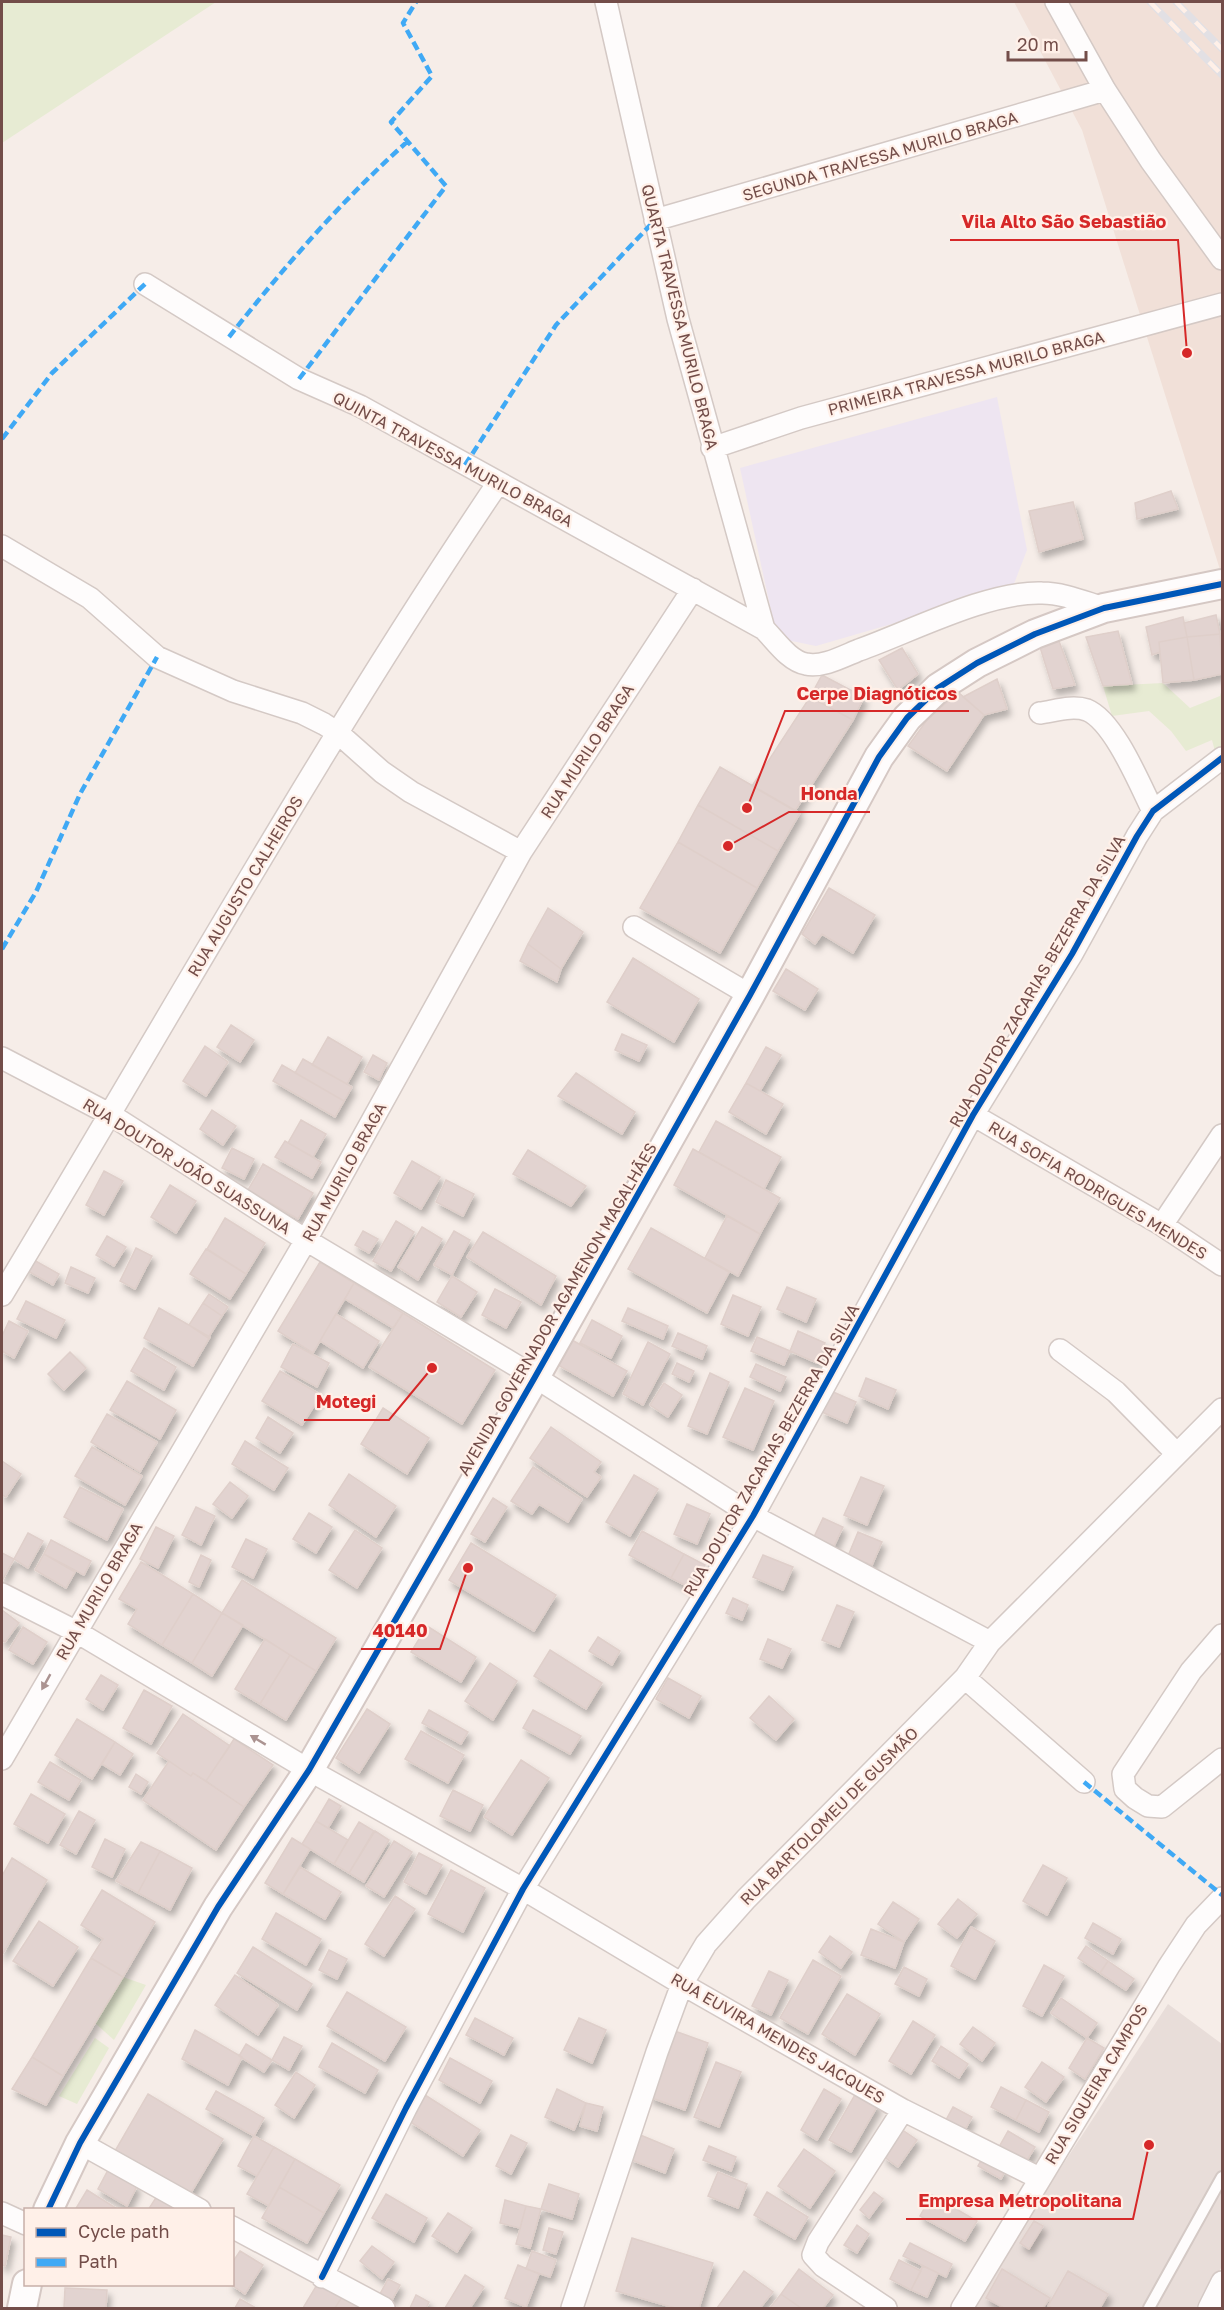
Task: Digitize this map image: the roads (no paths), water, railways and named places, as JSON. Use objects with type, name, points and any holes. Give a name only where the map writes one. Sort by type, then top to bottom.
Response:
[{"type":"main road","name":"AVENIDA GOVERNADOR AGAMENON MAGALHÃES","points":[[49,2208],[80,2143],[218,1908],[309,1770],[535,1377],[750,995],[879,757],[907,718],[938,688],[976,663],[1035,634],[1104,608],[1222,584]]},
{"type":"main road","points":[[22,2308],[27,2286]]},
{"type":"street","name":"QUARTA TRAVESSA MURILO BRAGA","points":[[606,2],[655,220],[712,448],[764,629]]},
{"type":"street","points":[[1056,2],[1105,90],[1150,161],[1222,259]]},
{"type":"street","name":"SEGUNDA TRAVESSA MURILO BRAGA","points":[[655,220],[1105,90]]},
{"type":"street","name":"QUINTA TRAVESSA MURILO BRAGA","points":[[145,284],[299,379],[360,406],[764,629]]},
{"type":"street","name":"PRIMEIRA TRAVESSA MURILO BRAGA","points":[[712,448],[801,418],[1222,304]]},
{"type":"street","name":"RUA AUGUSTO CALHEIROS","points":[[2,1295],[111,1115],[181,991],[338,733],[498,483]]},
{"type":"street","points":[[2,546],[90,598],[158,657],[233,691],[302,713],[338,733],[382,772],[411,792],[521,852]]},
{"type":"street","name":"RUA MURILO BRAGA","points":[[2,1759],[306,1240],[521,852],[693,589]]},
{"type":"street","points":[[764,629],[794,659],[806,664],[820,664],[937,619],[1010,596],[1041,593],[1066,596],[1104,608]]},
{"type":"street","points":[[1040,713],[1071,708],[1088,711],[1104,724],[1153,811]]},
{"type":"street","name":"RUA DOUTOR ZACARIAS BEZERRA DA SILVA","points":[[322,2277],[406,2108],[524,1889],[753,1516],[974,1115],[1072,954],[1153,811],[1222,758]]},
{"type":"street","points":[[634,927],[750,995]]},
{"type":"street","name":"RUA DOUTOR JOÃO SUASSUNA","points":[[2,1058],[111,1115],[306,1240],[535,1377],[753,1516],[990,1642]]},
{"type":"street","name":"RUA SOFIA RODRIGUES MENDES","points":[[974,1115],[1162,1225],[1222,1265]]},
{"type":"street","points":[[1162,1225],[1222,1135]]},
{"type":"street","points":[[1060,1350],[1116,1392],[1177,1454]]},
{"type":"street","name":"RUA BARTOLOMEU DE GUSMÃO","points":[[572,2308],[657,2052],[682,1984],[706,1944],[746,1899],[965,1678],[990,1642],[1222,1409]]},
{"type":"street","name":"RUA EUVIRA MENDES JACQUES","points":[[2,1594],[75,1631],[309,1770],[524,1889],[682,1984],[903,2110],[1039,2178]]},
{"type":"street","points":[[1222,1635],[1191,1671],[1128,1762],[1123,1774],[1125,1789],[1135,1798],[1156,1808],[1168,1803],[1222,1759]]},
{"type":"street","points":[[965,1678],[1084,1782]]},
{"type":"street","name":"RUA SIQUEIRA CAMPOS","points":[[962,2308],[1169,1966],[1196,1925],[1222,1898]]},
{"type":"street","points":[[886,2308],[823,2266],[813,2255],[818,2242],[903,2110]]},
{"type":"street","points":[[80,2143],[196,2208]]},
{"type":"street","points":[[2,2213],[24,2223]]},
{"type":"street","points":[[234,2228],[384,2308]]},
{"type":"street","points":[[1209,2308],[1222,2282]]},
{"type":"lane","points":[[1149,2308],[1222,2177]]},
{"type":"railway","points":[[1150,2],[1222,75]]},
{"type":"railway","points":[[1176,2],[1222,49]]},
{"type":"place","name":"Vila Alto São Sebastião","points":[[1187,353]]},
{"type":"place","name":"Cerpe Diagnóticos","points":[[747,808]]},
{"type":"place","name":"Honda","points":[[728,846]]},
{"type":"place","name":"Motegi","points":[[432,1368]]},
{"type":"place","name":"40140","points":[[468,1568]]},
{"type":"place","name":"Empresa Metropolitana","points":[[1149,2145]]}]
